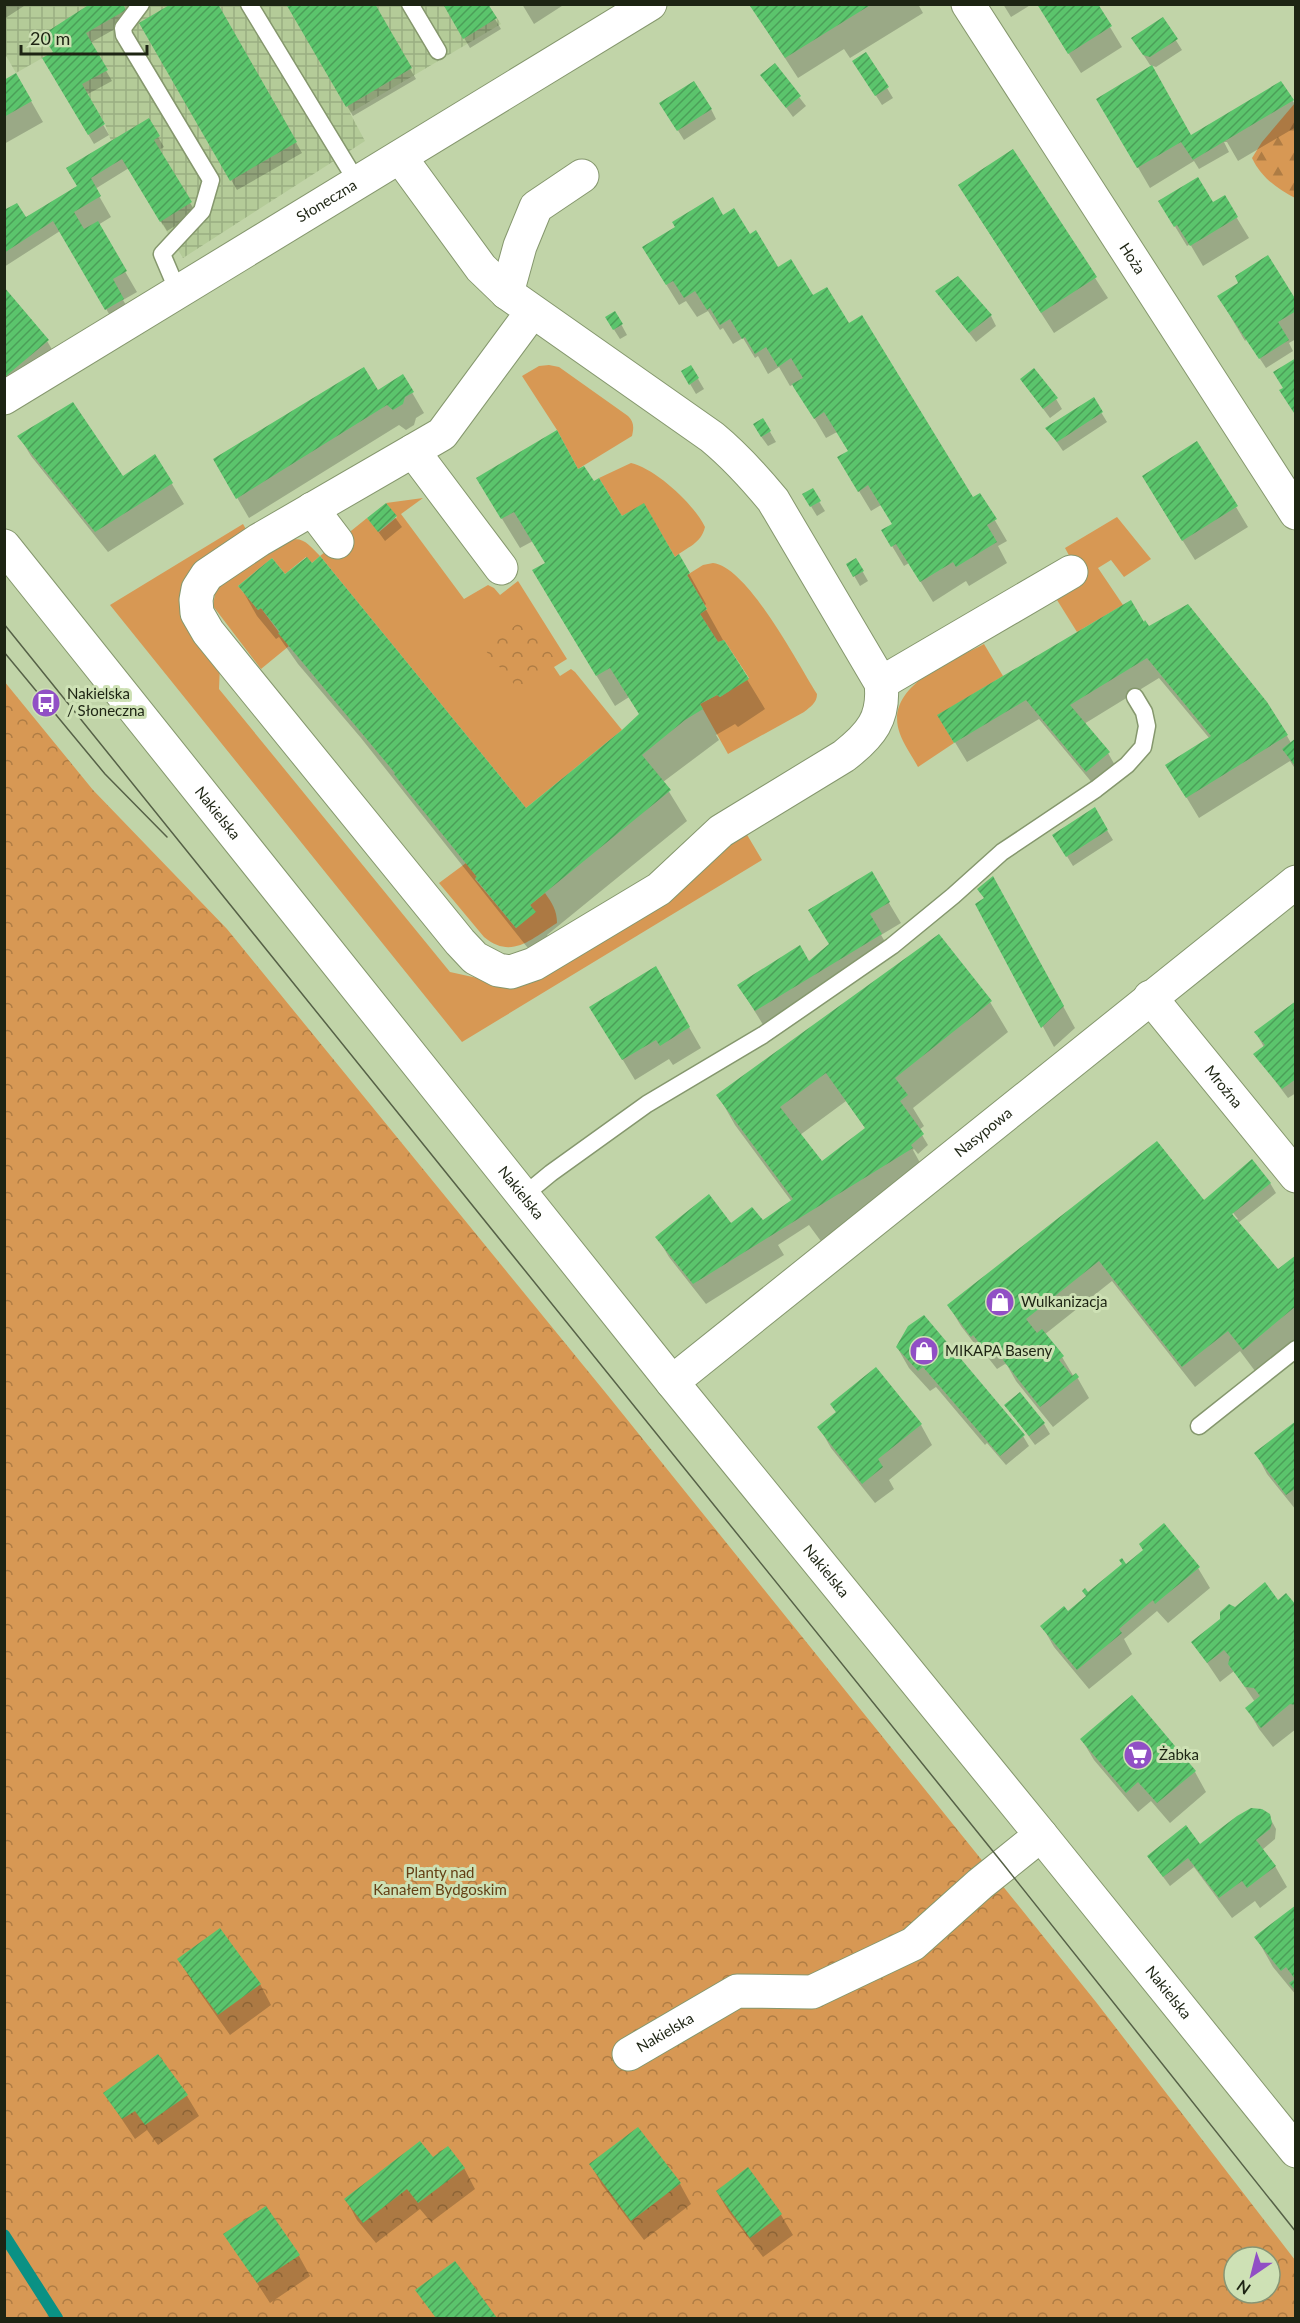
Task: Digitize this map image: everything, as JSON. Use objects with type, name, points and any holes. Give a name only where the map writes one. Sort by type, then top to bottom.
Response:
[{"type":"street","name":"Słoneczna","points":[[4,399],[650,4]]},
{"type":"street","name":"Hoża","points":[[968,4],[1296,513]]},
{"type":"street","points":[[400,157],[481,268],[519,303],[698,427],[734,455],[773,500],[881,683],[883,698],[878,717],[862,742],[844,756],[721,831],[659,889],[534,964],[511,972],[498,970],[475,958],[460,942],[200,622],[196,600],[198,589],[207,575],[259,540],[442,434],[519,303],[524,236],[536,207],[582,176]]},
{"type":"street","points":[[413,451],[501,568]]},
{"type":"street","points":[[312,509],[337,542]]},
{"type":"street","name":"Nakielska","points":[[4,546],[672,1382],[1296,2151]]},
{"type":"street","points":[[881,683],[1071,572]]},
{"type":"street","name":"Nasypowa","points":[[672,1382],[1296,882]]},
{"type":"street","name":"Mroźna","points":[[1150,997],[1296,1176]]},
{"type":"street","name":"Nakielska","points":[[629,2054],[737,1990],[812,1992],[913,1944],[980,1884],[1041,1835]]},
{"type":"lane","points":[[141,4],[123,28],[124,35],[211,180],[202,211],[162,254],[179,294]]},
{"type":"lane","points":[[249,4],[357,182]]},
{"type":"lane","points":[[410,4],[438,51]]},
{"type":"lane","points":[[523,1196],[647,1104],[763,1035],[892,946],[1002,852],[1096,789],[1127,765],[1143,747],[1147,726],[1144,712],[1135,697]]},
{"type":"lane","points":[[1199,1426],[1296,1349]]},
{"type":"shaded area","points":[[488,4],[501,24],[350,113],[365,141],[183,258],[111,141],[105,124],[60,48],[16,73],[5,54],[5,5]]},
{"type":"green space","points":[[1295,103],[1295,198],[1270,181],[1252,158],[1262,142]]},
{"type":"green space","points":[[539,366],[559,367],[628,416],[633,425],[632,436],[578,469],[557,430],[522,376]]},
{"type":"green space","points":[[631,463],[652,472],[673,489],[692,508],[705,527],[697,541],[675,557],[644,504],[622,516],[599,478]]},
{"type":"green space","points":[[423,498],[401,514],[464,599],[488,585],[500,595],[518,581],[567,659],[554,667],[560,676],[571,669],[575,672],[622,730],[526,808],[320,556],[367,518],[379,532],[397,517],[386,503]]},
{"type":"green space","points":[[1117,517],[1151,559],[1124,577],[1111,560],[1098,568],[1123,605],[1077,632],[1057,600],[1084,583],[1065,548]]},
{"type":"green space","points":[[243,524],[248,533],[203,562],[220,664],[219,689],[450,972],[500,983],[746,833],[762,860],[462,1042],[110,605]]},
{"type":"green space","points":[[293,539],[302,540],[320,556],[312,563],[306,557],[285,574],[272,558],[238,586],[258,610],[261,608],[289,646],[261,669],[213,606],[216,588]]},
{"type":"green space","points":[[713,563],[727,569],[756,598],[785,640],[817,694],[814,702],[804,712],[728,754],[700,704],[717,695],[720,697],[749,678],[724,640],[718,642],[700,614],[707,609],[687,575],[703,565]]},
{"type":"green space","points":[[523,619],[557,661],[520,691],[485,650]]},
{"type":"green space","points":[[984,644],[1003,676],[938,715],[954,743],[918,767],[900,734],[897,717],[901,702],[910,689],[923,677]]},
{"type":"green space","name":"Planty nad Kanałem Bydgoskim","points":[[4,681],[93,790],[227,929],[605,1392],[1096,2002],[1295,2260],[1295,2318],[5,2318]]},
{"type":"green space","points":[[466,863],[477,877],[475,879],[516,928],[535,912],[530,905],[545,893],[555,910],[557,923],[521,945],[504,947],[494,944],[484,937],[439,883]]},
{"type":"building","points":[[90,4],[123,4],[126,10],[86,33],[108,70],[82,84],[105,124],[88,135],[42,58],[53,52],[42,35]]},
{"type":"building","points":[[171,4],[218,4],[297,142],[230,181],[139,23]]},
{"type":"building","points":[[286,4],[375,4],[412,68],[346,107]]},
{"type":"building","points":[[443,4],[488,4],[497,18],[463,39]]},
{"type":"building","points":[[752,4],[872,4],[785,58],[750,6]]},
{"type":"building","points":[[1037,4],[1098,4],[1112,26],[1068,54]]},
{"type":"building","points":[[1163,17],[1178,39],[1150,57],[1143,55],[1131,38]]},
{"type":"building","points":[[866,52],[889,87],[875,96],[852,61]]},
{"type":"building","points":[[775,63],[801,96],[786,108],[760,75]]},
{"type":"building","points":[[1152,65],[1191,135],[1281,81],[1294,100],[1193,160],[1181,142],[1137,168],[1096,99]]},
{"type":"building","points":[[16,73],[32,101],[4,117],[4,80]]},
{"type":"building","points":[[694,81],[712,109],[677,131],[659,103]]},
{"type":"building","points":[[149,118],[160,136],[154,140],[192,202],[160,222],[122,159],[91,178],[101,196],[74,212],[84,229],[98,221],[127,271],[113,279],[124,299],[105,310],[53,221],[4,253],[4,210],[17,203],[26,217],[77,186],[66,168]]},
{"type":"building","points":[[1013,149],[1097,277],[1041,313],[958,185]]},
{"type":"building","points":[[1198,177],[1213,202],[1225,195],[1238,217],[1190,246],[1177,225],[1174,227],[1158,201]]},
{"type":"building","points":[[713,197],[723,215],[734,208],[750,234],[756,230],[778,267],[791,259],[813,295],[827,287],[849,323],[862,315],[973,497],[980,493],[997,519],[987,525],[997,542],[956,567],[953,562],[920,582],[896,544],[891,547],[881,530],[892,524],[868,485],[858,492],[837,457],[848,451],[824,412],[814,419],[794,388],[792,384],[803,378],[791,358],[778,367],[766,347],[755,354],[745,337],[742,339],[730,319],[720,325],[710,308],[707,310],[695,291],[684,298],[673,281],[666,285],[642,247],[675,227],[672,222]]},
{"type":"building","points":[[1268,255],[1296,300],[1296,311],[1278,322],[1289,340],[1259,359],[1217,296],[1238,283],[1235,276]]},
{"type":"building","points":[[958,276],[992,315],[969,333],[935,291]]},
{"type":"building","points":[[4,287],[49,340],[6,376],[4,375]]},
{"type":"building","points":[[615,311],[623,324],[613,330],[605,317]]},
{"type":"building","points":[[1296,358],[1296,416],[1279,390],[1283,388],[1273,372]]},
{"type":"building","points":[[691,365],[699,378],[689,385],[681,371]]},
{"type":"building","points":[[364,367],[378,390],[403,374],[414,392],[405,397],[403,404],[393,410],[387,405],[236,499],[213,459]]},
{"type":"building","points":[[1034,368],[1058,398],[1043,409],[1020,379]]},
{"type":"building","points":[[1094,397],[1103,412],[1057,442],[1045,428]]},
{"type":"building","points":[[73,402],[123,476],[155,454],[173,483],[95,532],[17,436]]},
{"type":"building","points":[[763,418],[771,431],[761,437],[753,424]]},
{"type":"building","points":[[557,430],[578,469],[584,466],[594,481],[599,478],[622,516],[644,503],[675,557],[679,554],[690,573],[687,575],[707,609],[700,614],[718,642],[724,640],[749,679],[720,697],[717,695],[700,704],[703,709],[685,720],[642,755],[671,790],[530,905],[536,912],[516,928],[395,773],[278,633],[280,632],[261,608],[258,610],[238,586],[272,558],[285,574],[307,557],[312,563],[320,556],[526,808],[639,714],[610,668],[596,676],[532,570],[545,563],[514,512],[501,519],[476,478]]},
{"type":"building","points":[[1197,441],[1238,506],[1182,541],[1142,476]]},
{"type":"building","points":[[813,488],[821,501],[810,507],[802,494]]},
{"type":"building","points":[[386,503],[397,516],[378,532],[367,518]]},
{"type":"building","points":[[856,558],[864,571],[853,577],[846,564]]},
{"type":"building","points":[[1131,600],[1144,622],[1145,620],[1149,626],[1188,604],[1267,702],[1288,735],[1186,798],[1165,765],[1211,736],[1147,658],[1070,705],[1110,752],[1086,772],[1026,700],[954,743],[937,715]]},
{"type":"building","points":[[1296,738],[1296,767],[1282,749]]},
{"type":"building","points":[[1095,807],[1108,830],[1066,857],[1052,835]]},
{"type":"building","points":[[872,871],[890,902],[870,914],[882,934],[755,1011],[737,985],[800,945],[809,961],[829,944],[808,910]]},
{"type":"building","points":[[993,876],[1064,1006],[1041,1028],[975,904],[984,898],[977,889]]},
{"type":"building","points":[[939,934],[992,1001],[895,1078],[908,1095],[900,1101],[924,1134],[911,1145],[913,1148],[693,1284],[655,1237],[709,1194],[731,1223],[752,1207],[763,1220],[793,1199],[716,1095]],"holes":[[[826,1073],[865,1128],[822,1161],[780,1107]]]},
{"type":"building","points":[[656,966],[690,1027],[660,1046],[656,1040],[622,1060],[589,1007]]},
{"type":"building","points":[[1296,1001],[1296,1079],[1282,1089],[1253,1054],[1265,1045],[1254,1032]]},
{"type":"building","points":[[1157,1141],[1204,1200],[1252,1159],[1271,1183],[1232,1214],[1278,1269],[1296,1255],[1296,1306],[1243,1350],[1228,1331],[1182,1367],[1099,1261],[1026,1319],[1037,1333],[1042,1329],[1064,1356],[1059,1360],[1072,1376],[1076,1373],[1079,1377],[1040,1407],[1003,1360],[1006,1358],[995,1345],[992,1344],[984,1349],[973,1335],[971,1337],[947,1305]]},
{"type":"building","points":[[924,1315],[1025,1435],[1000,1456],[923,1367],[918,1371],[896,1347],[908,1326]]},
{"type":"building","points":[[876,1367],[922,1424],[878,1459],[883,1467],[862,1484],[817,1427],[836,1412],[830,1404]]},
{"type":"building","points":[[1020,1392],[1045,1423],[1029,1436],[1004,1405]]},
{"type":"building","points":[[1296,1421],[1296,1488],[1286,1495],[1254,1453]]},
{"type":"building","points":[[1164,1523],[1200,1567],[1155,1604],[1153,1600],[1119,1629],[1122,1633],[1077,1670],[1040,1626],[1064,1606],[1068,1611],[1086,1596],[1082,1591],[1085,1588],[1088,1592],[1122,1564],[1119,1560],[1122,1558],[1126,1564],[1143,1550],[1139,1544]]},
{"type":"building","points":[[1265,1582],[1278,1600],[1286,1593],[1296,1605],[1296,1705],[1290,1704],[1261,1728],[1245,1708],[1260,1696],[1254,1688],[1245,1687],[1228,1664],[1230,1657],[1224,1650],[1207,1663],[1191,1642],[1220,1619],[1220,1612],[1229,1604],[1235,1607]]},
{"type":"building","name":"Żabka","points":[[1132,1695],[1196,1771],[1157,1803],[1138,1782],[1126,1793],[1080,1739]]},
{"type":"building","points":[[1251,1808],[1262,1809],[1270,1814],[1272,1823],[1270,1829],[1256,1840],[1276,1866],[1247,1888],[1242,1881],[1219,1898],[1188,1858],[1163,1877],[1147,1856],[1186,1825],[1200,1844]]},
{"type":"building","points":[[1296,1905],[1296,1991],[1289,1983],[1295,1979],[1286,1967],[1281,1971],[1254,1937]]},
{"type":"building","points":[[220,1928],[261,1984],[218,2015],[177,1959]]},
{"type":"building","points":[[158,2054],[188,2095],[145,2125],[135,2111],[122,2119],[103,2093]]},
{"type":"building","points":[[638,2127],[681,2183],[631,2221],[589,2164]]},
{"type":"building","points":[[420,2141],[433,2157],[448,2146],[465,2168],[418,2203],[407,2189],[363,2223],[344,2199]]},
{"type":"building","points":[[748,2167],[782,2214],[750,2238],[716,2191]]},
{"type":"building","points":[[266,2206],[300,2255],[257,2283],[223,2234]]},
{"type":"building","points":[[455,2261],[497,2318],[436,2318],[415,2290]]},
{"type":"waterway","points":[[4,2235],[57,2318]]},
{"type":"tram line","points":[[4,624],[1004,1865],[1296,2232]]},
{"type":"tram line","points":[[4,652],[105,774],[167,837]]},
{"type":"place","name":"Nakielska / Słoneczna","points":[[46,703]]},
{"type":"place","name":"Wulkanizacja","points":[[1000,1302]]},
{"type":"place","name":"MIKAPA Baseny","points":[[924,1351]]},
{"type":"place","name":"Żabka","points":[[1138,1755]]}]
